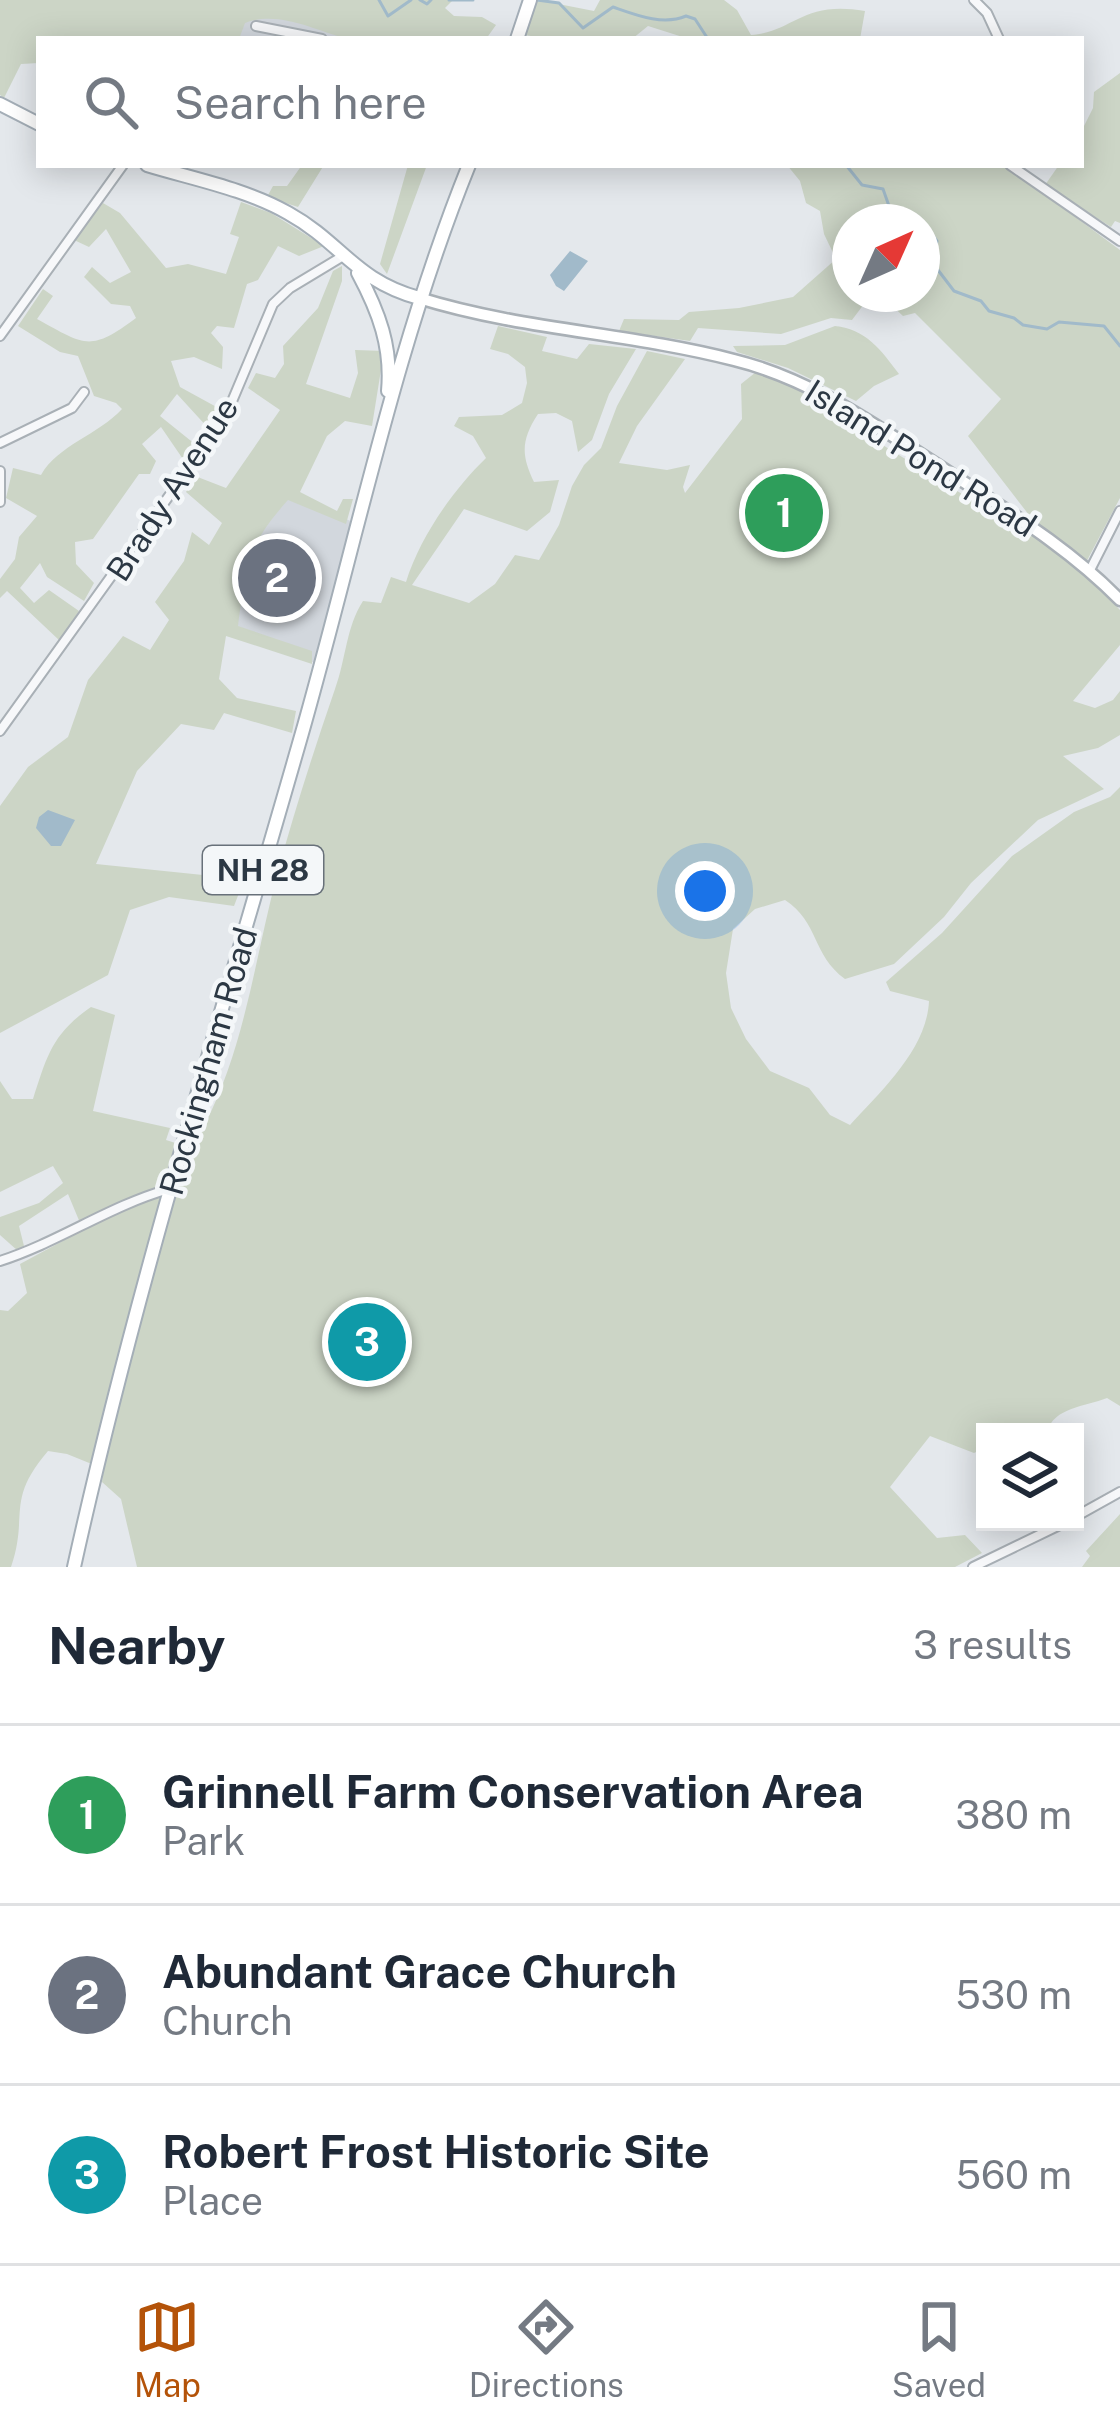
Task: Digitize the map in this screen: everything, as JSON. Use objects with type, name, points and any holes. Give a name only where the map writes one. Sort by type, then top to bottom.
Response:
[{"type":"main road","points":[[518,36],[530,0]]},
{"type":"main road","points":[[0,104],[36,122]]},
{"type":"main road","name":"Rockingham Road","points":[[74,1567],[106,1427],[317,681],[419,298],[468,168]]},
{"type":"main road","name":"NH 28","points":[[180,170],[280,208],[383,287],[419,298]]},
{"type":"main road","name":"NH 28","points":[[355,267],[386,340],[390,363],[386,418]]},
{"type":"street","points":[[974,0],[987,13],[998,36]]},
{"type":"street","points":[[256,26],[307,36]]},
{"type":"street","points":[[0,336],[121,168]]},
{"type":"street","points":[[1014,168],[1120,241]]},
{"type":"street","name":"Brady Avenue","points":[[0,731],[225,418],[273,304],[290,288],[344,256]]},
{"type":"street","name":"Island Pond Road","points":[[419,298],[496,319],[677,347],[787,376],[857,414],[1042,533],[1120,600]]},
{"type":"street","points":[[0,443],[72,408],[84,392]]},
{"type":"street","points":[[0,471],[0,502]]},
{"type":"street","points":[[1090,570],[1120,511]]},
{"type":"street","points":[[0,1262],[126,1203],[172,1188]]},
{"type":"street","points":[[1084,1512],[1120,1492]]},
{"type":"street","points":[[973,1567],[1047,1531]]},
{"type":"shaded area","points":[[256,0],[373,36],[232,36]]},
{"type":"shaded area","points":[[257,482],[353,522],[315,663],[200,622]]},
{"type":"green space","points":[[0,0],[453,0],[445,8],[454,16],[482,17],[496,25],[488,36],[338,36],[270,19],[245,23],[240,36],[36,36],[36,63],[21,64],[4,98],[0,95]]},
{"type":"green space","points":[[538,0],[594,11],[600,0],[724,0],[737,10],[751,35],[827,10],[865,11],[861,36],[680,36],[648,26],[636,36],[525,35]]},
{"type":"green space","points":[[1120,73],[1120,223],[1115,221],[1111,227],[1045,185],[1057,168],[1084,168],[1084,126],[1094,92]]},
{"type":"green space","points":[[300,168],[322,168],[298,207],[267,197],[273,186],[287,186]]},
{"type":"green space","points":[[407,168],[426,168],[387,274],[380,264]]},
{"type":"green space","points":[[789,168],[1009,168],[1120,250],[1120,498],[1082,570],[1120,610],[1120,645],[1073,701],[1095,708],[1120,691],[1120,735],[1098,748],[1063,756],[1104,789],[1038,820],[894,964],[845,979],[826,960],[804,918],[785,900],[755,909],[733,929],[726,973],[731,1008],[770,1071],[809,1088],[830,1115],[850,1125],[900,1068],[926,1019],[929,1001],[890,991],[886,982],[942,933],[1012,856],[1074,812],[1110,797],[1120,787],[1120,1406],[1107,1398],[1071,1409],[1052,1423],[976,1423],[974,1453],[930,1436],[890,1487],[937,1538],[965,1535],[982,1553],[955,1567],[137,1567],[121,1499],[102,1482],[104,1469],[48,1451],[22,1496],[11,1567],[0,1567],[0,1310],[8,1311],[27,1293],[20,1264],[83,1230],[68,1194],[19,1226],[24,1246],[18,1251],[0,1235],[0,1217],[39,1203],[63,1183],[53,1166],[0,1192],[0,1081],[12,1099],[33,1099],[53,1047],[67,1027],[91,1007],[115,1015],[93,1111],[170,1128],[166,1140],[188,1147],[200,1123],[205,1124],[240,1033],[284,851],[357,611],[363,601],[381,603],[391,577],[406,582],[439,515],[486,458],[473,436],[454,426],[459,417],[502,415],[522,403],[525,367],[508,354],[490,349],[498,326],[547,337],[542,351],[577,359],[589,344],[636,349],[609,394],[592,440],[578,452],[572,421],[556,413],[538,414],[532,423],[525,448],[534,482],[559,480],[550,512],[527,531],[464,509],[412,585],[469,603],[495,584],[515,555],[539,560],[559,525],[572,486],[601,448],[647,351],[685,359],[637,426],[619,463],[667,470],[690,465],[685,493],[742,419],[741,384],[756,372],[829,404],[826,410],[1022,531],[1029,515],[968,436],[1001,399],[915,313],[903,316],[899,312],[940,312],[940,204],[832,204],[832,251],[820,211],[806,203],[800,181]]},
{"type":"green space","points":[[241,202],[271,213],[324,246],[299,256],[278,246],[258,280],[247,284],[234,328],[217,326],[211,333],[223,347],[222,369],[194,357],[171,361],[180,387],[222,410],[209,429],[177,394],[160,416],[196,445],[187,465],[161,427],[142,444],[156,461],[150,474],[139,474],[93,539],[75,542],[76,564],[94,583],[84,601],[47,577],[40,563],[20,588],[34,603],[49,590],[79,611],[60,641],[7,591],[0,598],[0,579],[15,559],[19,537],[37,516],[6,498],[13,468],[41,475],[57,456],[122,409],[94,396],[78,356],[60,352],[18,326],[43,289],[53,296],[37,319],[77,339],[97,341],[136,318],[130,306],[111,304],[84,277],[92,267],[110,283],[131,272],[106,229],[89,247],[74,240],[103,203],[120,213],[166,268],[188,264],[226,274],[239,237],[230,234]]},
{"type":"green space","points":[[832,263],[832,312],[858,312],[852,320],[831,318],[781,334],[698,328],[690,341],[619,331],[624,319],[679,320],[689,312],[793,297]]},
{"type":"green space","points":[[342,266],[342,281],[306,384],[350,398],[358,373],[355,350],[384,351],[372,426],[345,421],[327,436],[300,492],[337,511],[343,499],[353,499],[346,524],[288,500],[250,558],[238,626],[312,651],[312,664],[226,636],[219,679],[237,698],[296,711],[292,733],[224,713],[214,730],[181,724],[137,771],[96,864],[203,875],[239,893],[234,906],[169,897],[130,910],[108,975],[0,1033],[0,806],[28,767],[68,737],[88,680],[123,636],[150,650],[169,620],[155,602],[184,561],[192,532],[209,545],[222,523],[186,492],[195,476],[226,488],[280,410],[248,388],[256,373],[275,378],[284,364],[283,346],[318,308],[333,271]]},
{"type":"green space","points":[[835,326],[864,336],[899,374],[856,401],[788,368],[737,352],[733,346],[785,345]]},
{"type":"green space","points":[[1120,1514],[1120,1567],[1082,1567],[1090,1556],[1086,1551]]},
{"type":"water","points":[[570,251],[588,261],[564,291],[550,275]]},
{"type":"water","points":[[48,810],[75,820],[61,846],[51,846],[36,828],[39,817]]},
{"type":"waterway","points":[[379,0],[388,16],[411,0]]},
{"type":"waterway","points":[[420,0],[427,4],[431,0]]},
{"type":"waterway","points":[[449,0],[473,0]]},
{"type":"waterway","points":[[537,0],[559,3],[583,28],[613,7],[659,20],[686,16],[695,19],[706,36]]},
{"type":"waterway","points":[[848,168],[862,185],[883,189],[888,204]]},
{"type":"waterway","points":[[940,273],[954,291],[1023,325],[1047,329],[1059,322],[1104,326],[1120,346]]},
{"type":"place","name":"Grinnell Farm Conservation Area","points":[[784,513]]},
{"type":"place","name":"Abundant Grace Church","points":[[277,578]]},
{"type":"place","name":"Robert Frost Historic Site","points":[[367,1342]]}]
